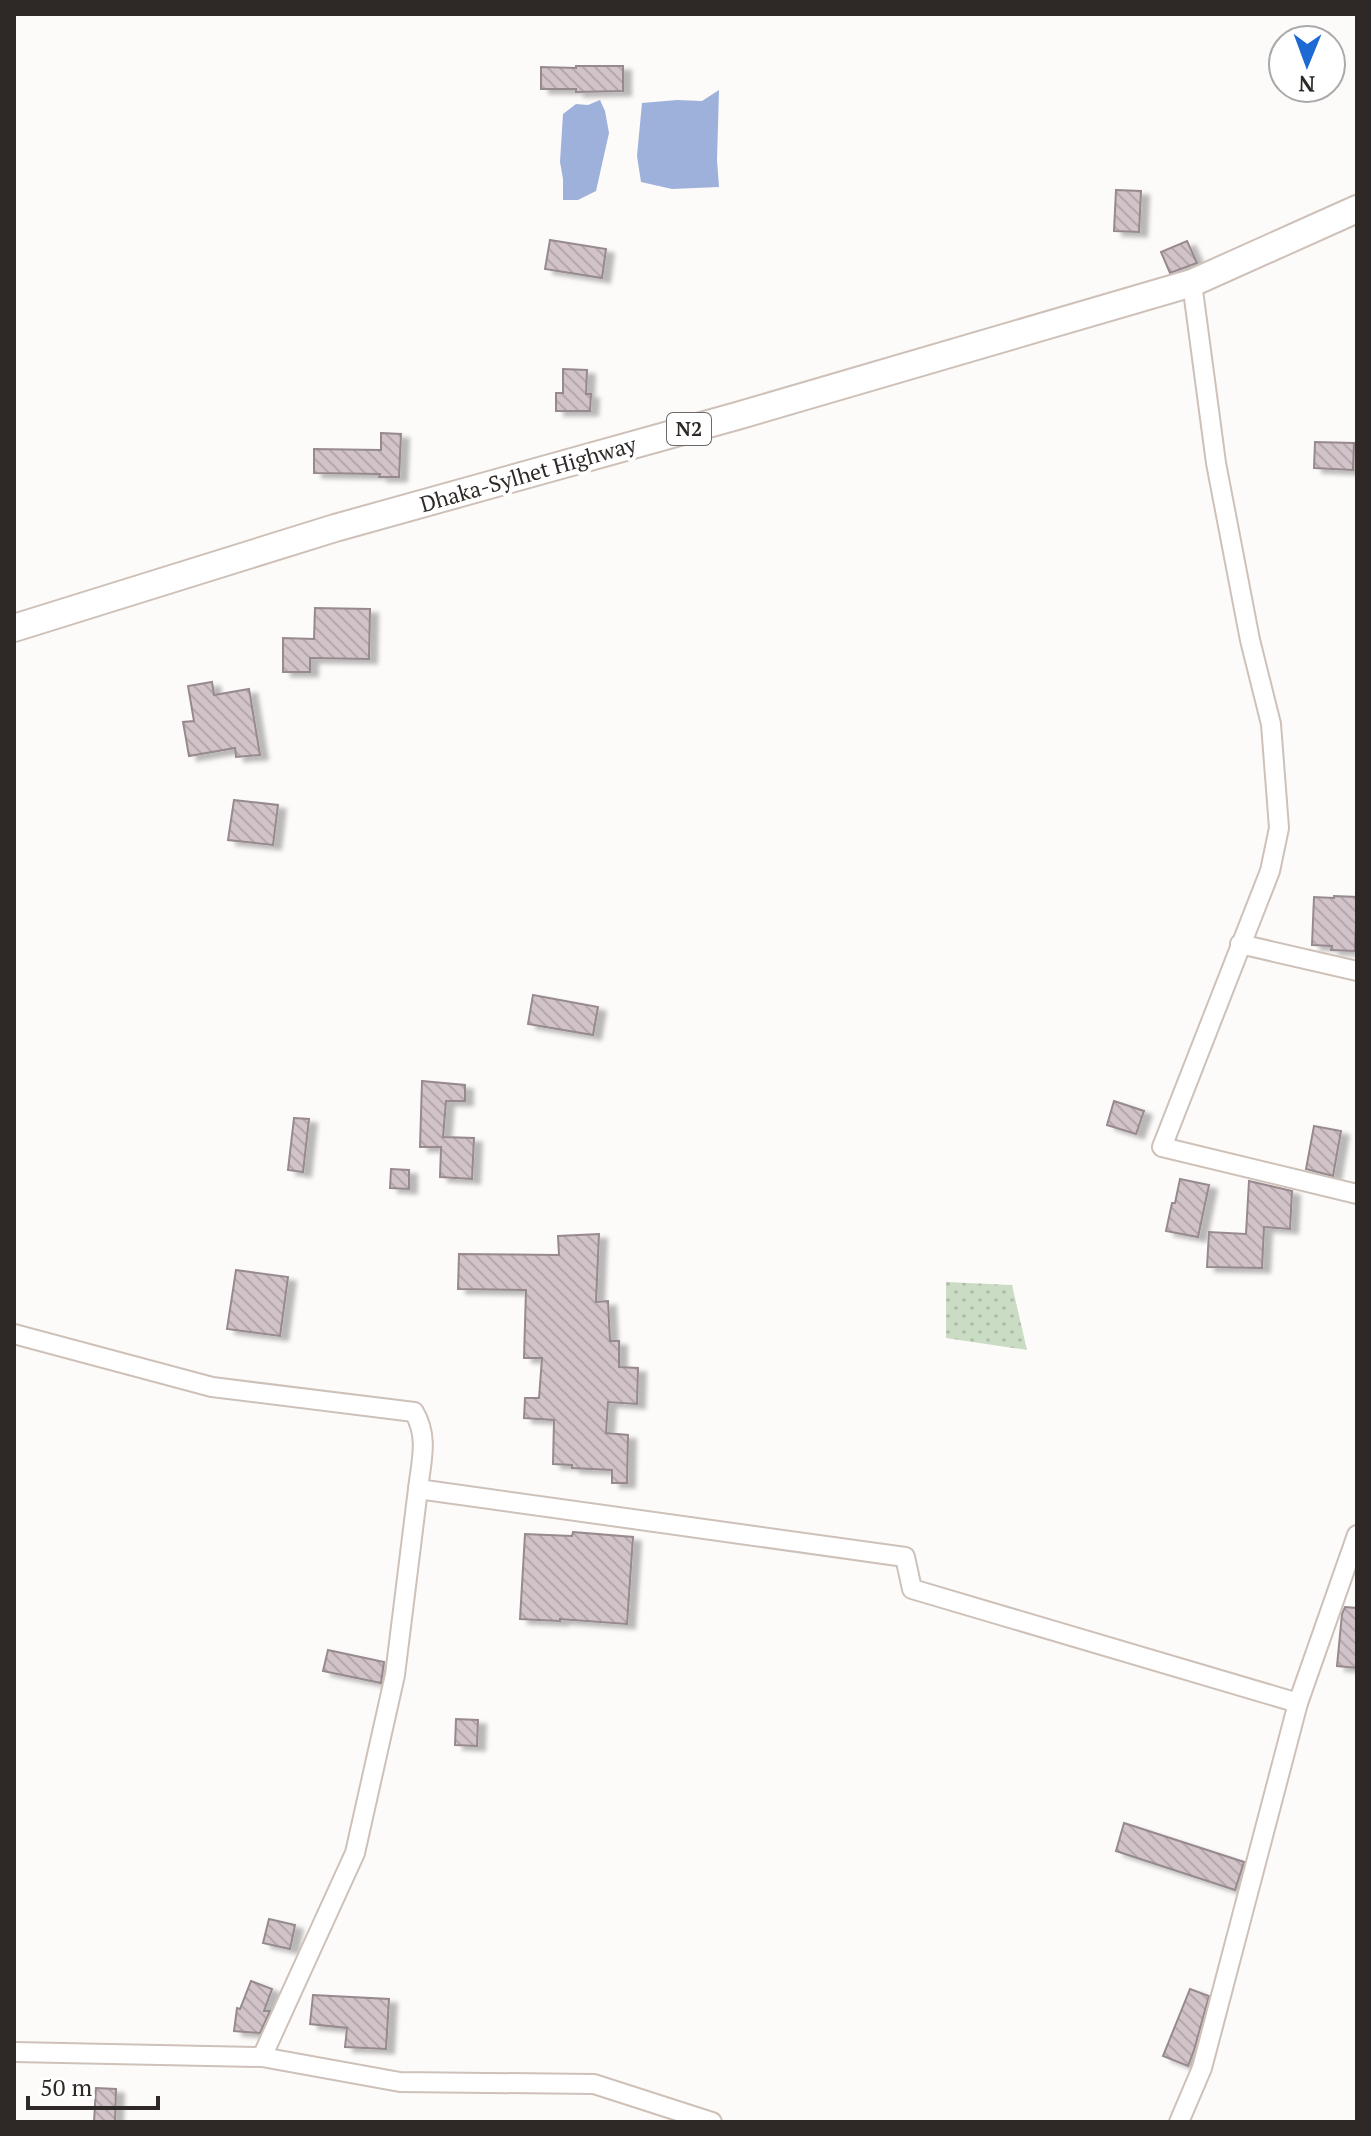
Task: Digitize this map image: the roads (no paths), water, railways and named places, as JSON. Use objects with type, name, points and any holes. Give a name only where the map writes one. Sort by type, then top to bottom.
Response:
[{"type":"highway","name":"Dhaka-Sylhet Highway","points":[[14,628],[335,528],[737,416],[1192,283],[1357,209]]},
{"type":"street","points":[[1192,283],[1219,478],[1250,640],[1271,724],[1279,828],[1270,871],[1162,1147],[1357,1194]]},
{"type":"street","points":[[1240,944],[1357,971]]},
{"type":"street","points":[[14,1334],[212,1387],[414,1412],[421,1424],[423,1443],[395,1675],[355,1853],[262,2057]]},
{"type":"street","points":[[418,1489],[905,1557],[912,1589],[1298,1703]]},
{"type":"street","points":[[1179,2122],[1202,2068],[1298,1703],[1357,1535]]},
{"type":"street","points":[[14,2052],[262,2057],[400,2082],[594,2084],[712,2122]]},
{"type":"water","points":[[719,90],[719,187],[672,189],[641,182],[637,156],[642,103],[702,101]]},
{"type":"water","points":[[600,100],[609,133],[596,191],[578,200],[563,200],[560,162],[563,114],[576,104],[588,105]]}]
